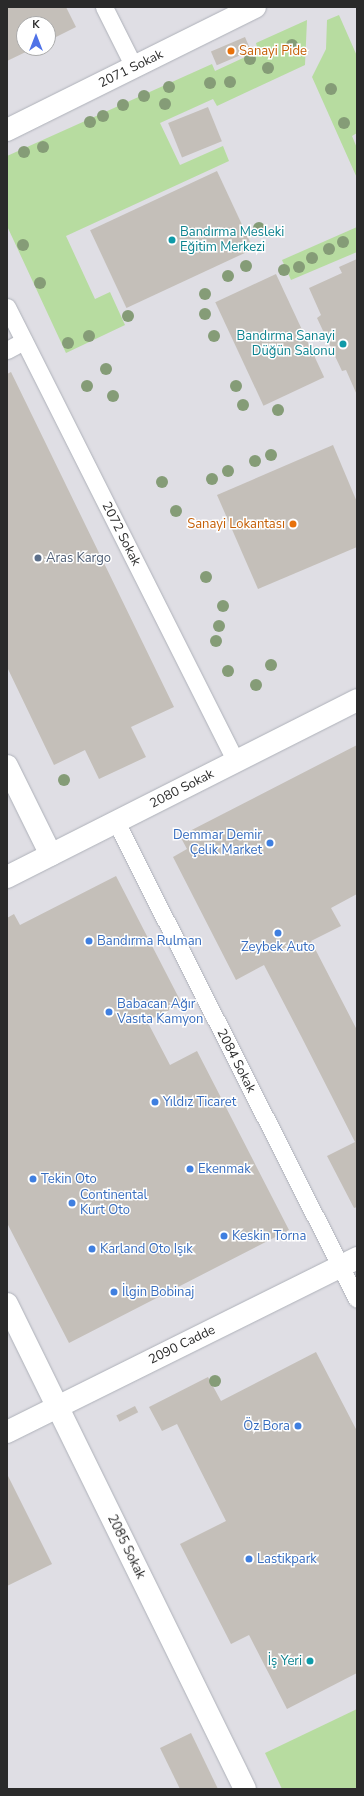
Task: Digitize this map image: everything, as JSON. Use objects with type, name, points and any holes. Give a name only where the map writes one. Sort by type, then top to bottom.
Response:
[{"type":"street","name":"2071 Sokak","points":[[7,130],[255,7]]},
{"type":"street","name":"2080 Sokak","points":[[7,877],[357,700]]},
{"type":"street","points":[[7,766],[51,855]]},
{"type":"street","name":"2090 Cadde","points":[[7,1432],[349,1262]]},
{"type":"street","name":"2085 Sokak","points":[[7,1304],[245,1789]]},
{"type":"lane","points":[[104,7],[134,67]]},
{"type":"lane","name":"2072 Sokak","points":[[7,307],[236,762]]},
{"type":"lane","points":[[7,350],[24,341]]},
{"type":"lane","name":"2084 Sokak","points":[[116,822],[349,1262],[357,1299]]},
{"type":"shaded area","points":[[7,7],[357,7],[357,1789],[7,1789]]},
{"type":"green space","points":[[339,15],[357,56],[357,133],[352,136],[357,148],[357,178],[312,77],[326,49],[327,20]]},
{"type":"green space","points":[[307,20],[305,65],[217,106],[213,99],[160,123],[180,165],[223,146],[229,161],[66,236],[95,299],[110,292],[125,325],[66,353],[7,226],[7,156],[212,64],[215,71],[258,51],[256,43]]},
{"type":"green space","points":[[357,227],[357,252],[291,280],[282,260]]},
{"type":"green space","points":[[357,1709],[357,1789],[282,1789],[265,1753]]},
{"type":"building","points":[[7,7],[66,7],[76,27],[56,37],[56,16],[16,16],[16,56],[17,56],[7,61]]},
{"type":"building","name":"Sanayi Pide","points":[[245,37],[251,51],[217,65],[211,51]]},
{"type":"building","points":[[208,107],[222,141],[182,157],[168,123]]},
{"type":"building","name":"Bandırma Mesleki Eğitim Merkezi","points":[[217,171],[253,249],[126,308],[90,230]]},
{"type":"building","name":"Bandırma Sanayi Düğün Salonu","points":[[357,259],[357,395],[346,370],[342,371],[317,318],[321,315],[309,288],[342,273],[339,267]]},
{"type":"building","points":[[276,274],[324,377],[263,406],[215,302]]},
{"type":"building","points":[[11,372],[174,707],[131,727],[146,757],[99,779],[85,750],[54,765],[7,667],[7,374]]},
{"type":"building","name":"Sanayi Lokantası","points":[[333,445],[357,502],[357,547],[258,589],[217,495]]},
{"type":"building","points":[[357,745],[357,894],[331,908],[341,926],[311,941],[357,1030],[357,1207],[354,1208],[327,1156],[355,1142],[301,1036],[264,965],[236,980],[173,857],[187,849],[180,836]]},
{"type":"building","points":[[116,876],[182,1004],[147,1021],[170,1065],[197,1051],[289,1230],[69,1343],[7,1223],[7,918],[14,914],[20,925]]},
{"type":"building","points":[[316,1352],[357,1431],[357,1673],[287,1709],[249,1635],[231,1644],[180,1544],[226,1521],[177,1424],[162,1431],[149,1407],[208,1377],[221,1401]]},
{"type":"building","points":[[135,1406],[138,1412],[119,1422],[116,1416]]},
{"type":"building","points":[[7,1474],[52,1564],[7,1586]]},
{"type":"building","points":[[191,1733],[218,1789],[180,1789],[160,1748]]},
{"type":"place","name":"Sanayi Pide","points":[[231,51]]},
{"type":"place","name":"Bandırma Mesleki Eğitim Merkezi","points":[[172,240]]},
{"type":"place","name":"Bandırma Sanayi Düğün Salonu","points":[[343,344]]},
{"type":"place","name":"Sanayi Lokantası","points":[[293,524]]},
{"type":"place","name":"Aras Kargo","points":[[38,558]]},
{"type":"place","name":"Demmar Demir Çelik Market","points":[[270,843]]},
{"type":"place","name":"Zeybek Auto","points":[[278,933]]},
{"type":"place","name":"Bandırma Rulman","points":[[89,941]]},
{"type":"place","name":"Babacan Ağır Vasıta Kamyon","points":[[109,1012]]},
{"type":"place","name":"Yıldız Ticaret","points":[[155,1102]]},
{"type":"place","name":"Ekenmak","points":[[190,1169]]},
{"type":"place","name":"Tekin Oto","points":[[33,1179]]},
{"type":"place","name":"Continental Kurt Oto","points":[[72,1203]]},
{"type":"place","name":"Keskin Torna","points":[[224,1236]]},
{"type":"place","name":"Karland Oto Işık","points":[[92,1249]]},
{"type":"place","name":"İlgin Bobinaj","points":[[114,1292]]},
{"type":"place","name":"Öz Bora","points":[[298,1426]]},
{"type":"place","name":"Lastikpark","points":[[249,1559]]},
{"type":"place","name":"İş Yeri","points":[[310,1661]]}]
